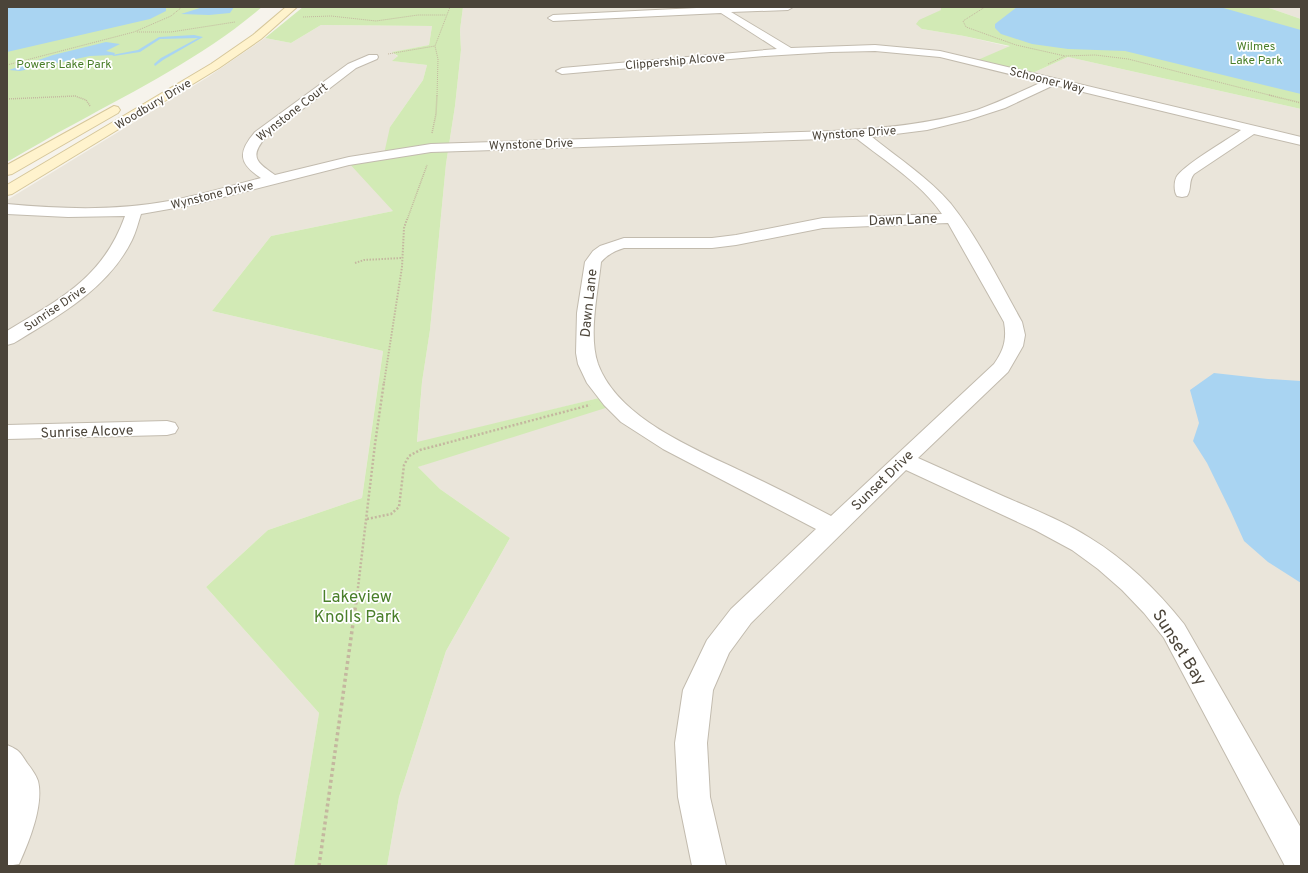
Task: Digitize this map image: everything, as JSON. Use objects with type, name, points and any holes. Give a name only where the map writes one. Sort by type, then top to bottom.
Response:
[{"type":"main road","name":"Woodbury Drive","points":[[7,191],[215,66],[261,34],[292,7]]},
{"type":"main road","name":"Woodbury Drive","points":[[7,171],[125,104]]},
{"type":"street","points":[[553,18],[788,7]]},
{"type":"street","points":[[721,9],[788,51]]},
{"type":"street","name":"Schooner Way","points":[[788,51],[849,48],[906,49],[940,54],[1301,141]]},
{"type":"street","name":"Clippership Alcove","points":[[562,71],[788,51]]},
{"type":"street","name":"Wynstone Court","points":[[272,179],[253,166],[249,159],[248,151],[253,143],[260,135],[352,66],[373,57]]},
{"type":"street","name":"Wynstone Drive","points":[[7,209],[82,214],[134,211],[197,199],[354,159],[431,148],[860,134],[921,127],[964,118],[997,106],[1052,81]]},
{"type":"street","points":[[1182,193],[1183,178],[1189,171],[1252,129]]},
{"type":"street","name":"Sunset Drive","points":[[709,866],[693,790],[691,743],[698,690],[717,648],[741,616],[902,460],[1001,368],[1010,356],[1015,344],[1016,333],[1013,322],[953,218],[931,192],[860,134]]},
{"type":"street","name":"Sunrise Drive","points":[[7,339],[72,298],[95,279],[111,262],[122,244],[134,211]]},
{"type":"street","name":"Dawn Lane","points":[[833,527],[672,445],[627,416],[610,400],[598,384],[588,365],[584,343],[593,262],[599,253],[602,243],[712,243],[823,223],[953,218]]},
{"type":"street","name":"Sunrise Alcove","points":[[7,432],[167,428]]},
{"type":"street","name":"Sunset Bay","points":[[902,460],[1040,522],[1080,544],[1114,568],[1156,607],[1174,631],[1301,860]]},
{"type":"street","points":[[7,759],[22,782],[22,812],[7,853]]},
{"type":"path","points":[[7,65],[134,32],[171,16],[182,7]]},
{"type":"path","points":[[431,134],[436,114],[438,59],[435,46],[450,7]]},
{"type":"path","points":[[985,7],[963,21],[966,27],[1016,45],[1065,56],[1095,55],[1128,59],[1301,103]]},
{"type":"path","points":[[300,17],[331,16],[376,21],[418,15],[446,15]]},
{"type":"path","points":[[134,32],[171,32],[235,22]]},
{"type":"path","points":[[373,57],[435,46]]},
{"type":"path","points":[[1023,74],[1065,56]]},
{"type":"path","points":[[7,99],[75,96],[86,101],[90,105],[90,108]]},
{"type":"path","points":[[319,866],[354,624],[375,444],[402,267],[406,221],[429,161]]},
{"type":"path","points":[[354,263],[364,260],[402,258]]},
{"type":"path","points":[[367,519],[391,514],[399,507],[404,465],[409,456],[420,450],[610,400]]},
{"type":"shaded area","points":[[463,7],[941,7],[942,10],[932,15],[922,29],[964,36],[1011,47],[974,62],[1028,75],[1068,57],[1301,109],[1301,866],[387,866],[399,797],[446,651],[510,538],[440,489],[418,467],[607,396],[417,443],[422,382],[430,330],[446,164],[455,106],[461,50],[460,30]]},
{"type":"shaded area","points":[[1266,7],[1301,7],[1301,19]]},
{"type":"shaded area","points":[[321,25],[432,26],[429,45],[393,52],[398,57],[393,61],[427,65],[423,80],[390,127],[393,211],[271,236],[212,311],[383,351],[362,498],[268,530],[206,587],[319,713],[294,866],[7,866],[7,200],[208,77],[265,38],[291,43]]},
{"type":"green space","name":"Powers Lake Park","points":[[7,7],[262,7],[241,24],[172,70],[7,162]]},
{"type":"green space","name":"Lakeview Knolls Park","points":[[303,7],[463,7],[460,30],[461,50],[455,106],[446,164],[430,330],[422,382],[417,442],[607,396],[615,405],[418,467],[440,489],[510,538],[446,651],[399,797],[387,866],[294,866],[319,713],[206,587],[268,530],[362,498],[383,351],[212,311],[271,236],[393,211],[347,161],[384,154],[390,127],[423,80],[427,65],[392,61],[398,56],[392,52],[429,45],[432,26],[321,25],[291,43],[265,38]]},
{"type":"green space","name":"Wilmes Lake Park","points":[[941,7],[1266,7],[1301,19],[1301,109],[1068,57],[1028,75],[973,62],[1010,46],[922,29],[916,24],[919,20],[941,10]]},
{"type":"water","points":[[7,7],[166,7],[166,11],[150,19],[7,52]]},
{"type":"water","points":[[203,7],[234,7],[230,13],[209,15],[181,14]]},
{"type":"water","name":"Wilmes Lake Park","points":[[1017,7],[1220,7],[1301,30],[1301,94],[1125,51],[1068,49],[1032,44],[1001,34],[995,28],[995,24]]},
{"type":"water","points":[[106,42],[120,44],[106,51],[115,53],[114,55],[90,56],[20,71],[9,70],[53,55]]},
{"type":"water","points":[[1214,373],[1301,381],[1301,583],[1268,562],[1244,541],[1207,463],[1193,441],[1199,423],[1190,390]]},
{"type":"waterway","points":[[114,55],[139,51],[159,38],[201,37],[162,59],[155,65]]}]
